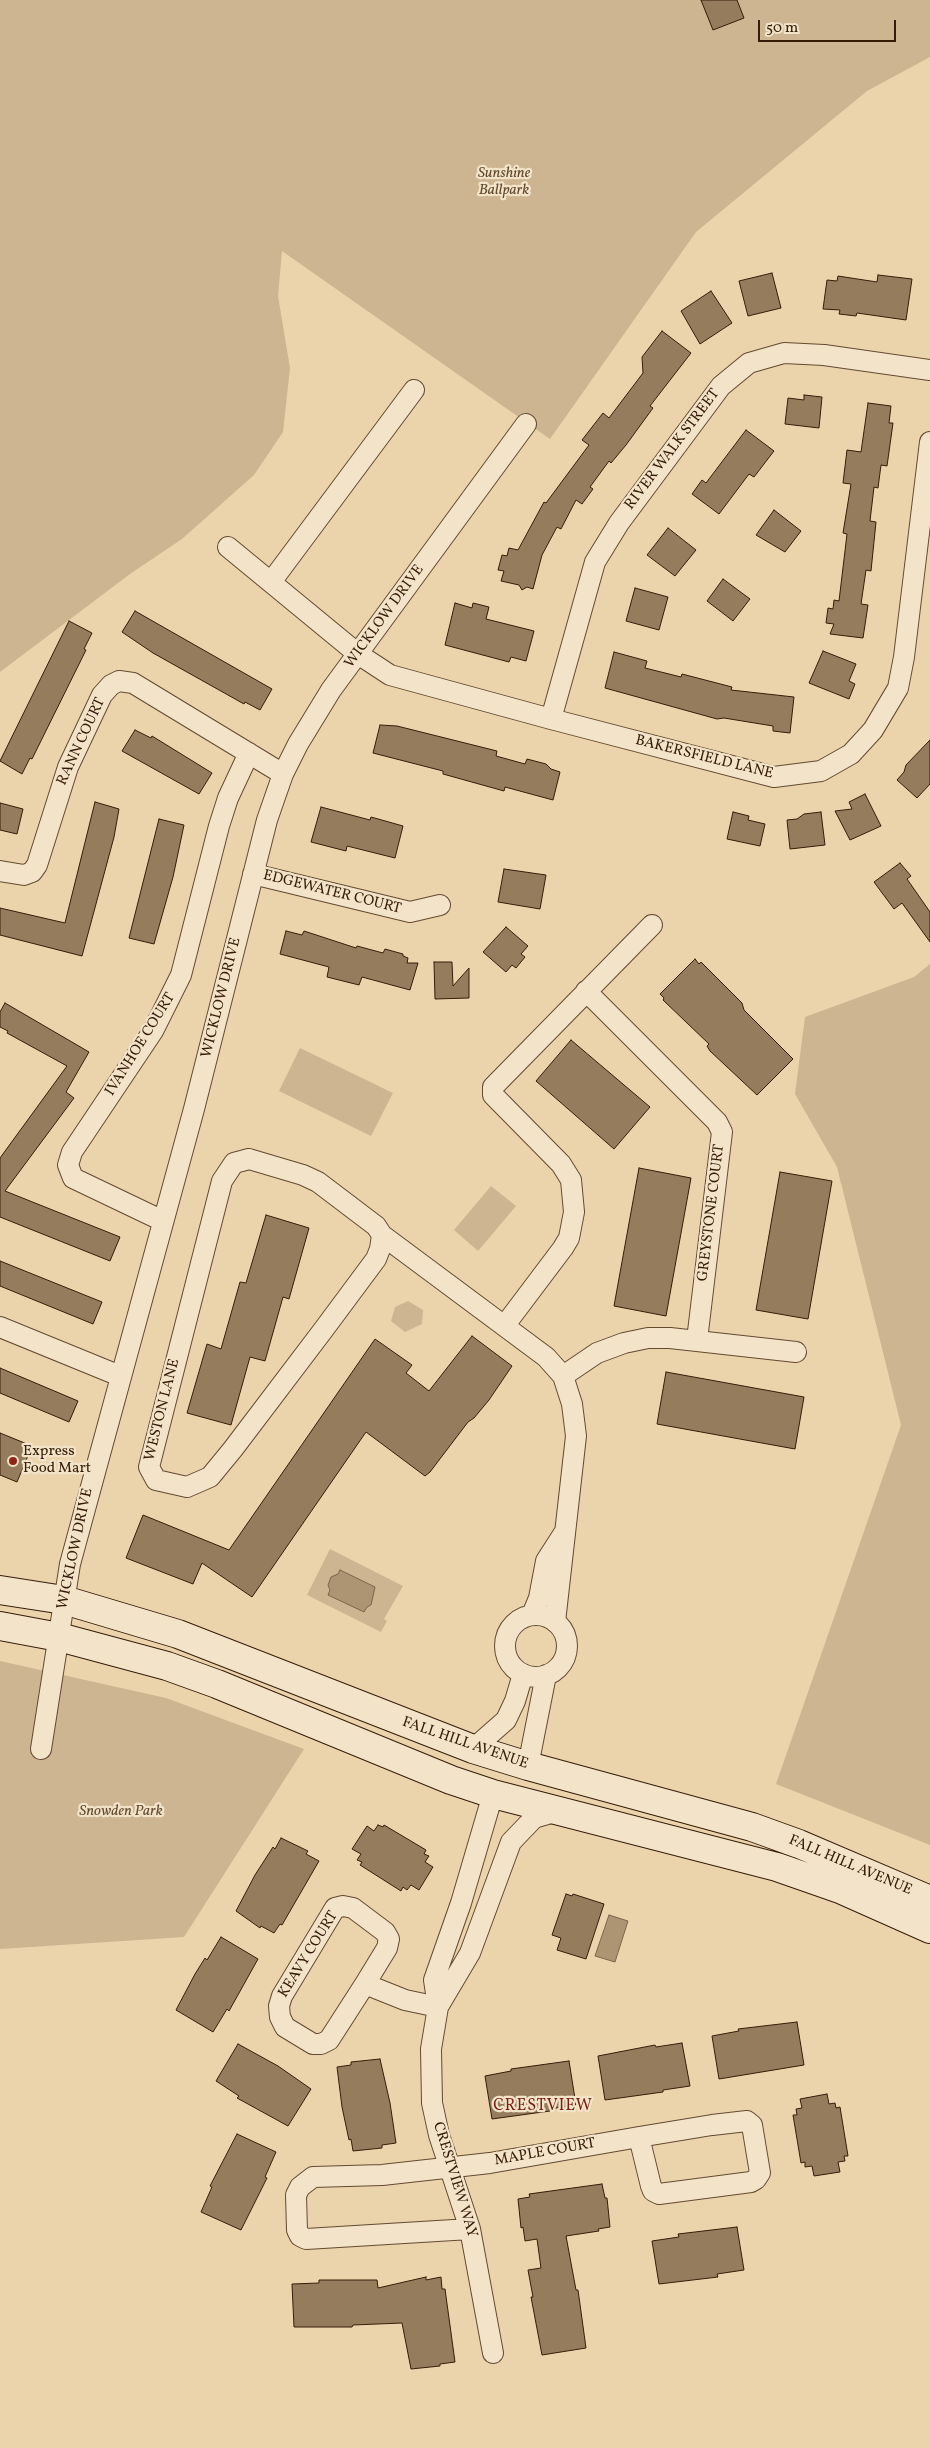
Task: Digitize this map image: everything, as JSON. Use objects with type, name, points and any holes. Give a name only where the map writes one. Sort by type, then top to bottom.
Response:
[{"type":"main road","name":"FALL HILL AVENUE","points":[[0,1590],[64,1600],[178,1634],[473,1749],[528,1766],[752,1827],[799,1844],[930,1900]]},
{"type":"main road","name":"FALL HILL AVENUE","points":[[0,1626],[59,1637],[166,1666],[216,1684],[384,1754],[493,1794],[777,1867],[840,1889],[930,1929]]},
{"type":"main road","points":[[493,1794],[528,1766]]},
{"type":"street","name":"RIVER WALK STREET","points":[[551,719],[595,562],[619,523],[721,386],[749,363],[784,353],[824,355],[930,370]]},
{"type":"street","points":[[271,582],[414,390]]},
{"type":"street","name":"WICKLOW DRIVE","points":[[59,1637],[70,1564],[194,1109],[267,820],[283,774],[302,736],[331,690],[526,424]]},
{"type":"street","name":"BAKERSFIELD LANE","points":[[228,547],[358,654],[381,670],[396,677],[774,777],[821,771],[851,754],[873,730],[898,688],[904,656],[930,442]]},
{"type":"street","name":"RANN COURT","points":[[0,871],[24,875],[32,872],[37,865],[68,767],[102,695],[111,685],[119,681],[134,683],[283,774]]},
{"type":"street","name":"IVANHOE COURT","points":[[163,1221],[73,1178],[68,1165],[72,1152],[152,1031],[181,975],[219,826],[228,798],[249,753]]},
{"type":"street","name":"EDGEWATER COURT","points":[[253,874],[410,912],[440,905]]},
{"type":"street","points":[[505,1325],[563,1248],[569,1238],[574,1212],[572,1180],[561,1164],[493,1095],[493,1087],[652,926]]},
{"type":"street","name":"GREYSTONE COURT","points":[[586,991],[717,1122],[722,1132],[697,1340]]},
{"type":"street","name":"WESTON LANE","points":[[382,1235],[376,1259],[233,1450],[210,1477],[188,1488],[156,1480],[148,1468],[222,1181],[234,1164],[249,1159],[303,1175],[318,1182],[376,1226],[382,1235],[505,1325],[546,1357],[563,1376],[572,1404],[576,1436],[555,1622]]},
{"type":"street","points":[[0,1327],[120,1376]]},
{"type":"street","points":[[563,1376],[597,1353],[624,1343],[648,1338],[697,1340],[796,1352]]},
{"type":"street","name":"WESTON LANE","points":[[532,1615],[539,1598],[546,1561],[565,1531]]},
{"type":"street","points":[[532,1615],[548,1618],[555,1622],[566,1637],[565,1656],[561,1664],[546,1675],[523,1674],[509,1660],[505,1641],[514,1623],[532,1615]]},
{"type":"street","points":[[41,1749],[59,1637]]},
{"type":"street","points":[[473,1749],[506,1720],[515,1701],[523,1674]]},
{"type":"street","points":[[528,1766],[546,1675]]},
{"type":"street","name":"CRESTVIEW WAY","points":[[493,1794],[461,1904],[434,1980],[438,2007],[431,2049],[432,2103],[439,2135],[470,2229],[493,2352]]},
{"type":"street","name":"CRESTVIEW WAY","points":[[438,2007],[470,1953],[491,1900],[503,1858],[513,1838],[534,1818],[558,1811]]},
{"type":"street","name":"KEAVY COURT","points":[[343,1906],[353,1908],[385,1932],[388,1940],[387,1948],[365,1984],[329,2040],[321,2044],[313,2044],[285,2027],[280,2017],[278,2006],[282,1996],[335,1908],[343,1906]]},
{"type":"street","points":[[365,1984],[405,2000],[438,2007]]},
{"type":"street","name":"MAPLE COURT","points":[[470,2229],[306,2239],[300,2236],[297,2230],[296,2195],[300,2188],[313,2178],[382,2175],[490,2163],[639,2137],[712,2125],[748,2122],[752,2125],[760,2173],[751,2182],[659,2194],[653,2191],[651,2186],[639,2137]]},
{"type":"green space","name":"Sunshine Ballpark","points":[[0,0],[930,0],[930,57],[867,91],[696,232],[550,439],[282,251],[278,296],[290,368],[283,432],[254,475],[182,539],[130,574],[0,672]]},
{"type":"green space","points":[[930,964],[930,1845],[776,1784],[901,1425],[837,1167],[795,1094],[805,1017],[914,977]]},
{"type":"green space","points":[[300,1048],[393,1093],[371,1136],[279,1091]]},
{"type":"green space","points":[[491,1186],[516,1206],[478,1251],[454,1230]]},
{"type":"green space","points":[[408,1301],[423,1310],[422,1324],[405,1332],[391,1321],[395,1307]]},
{"type":"green space","points":[[330,1549],[403,1586],[384,1619],[387,1621],[381,1632],[307,1595]]},
{"type":"green space","name":"Snowden Park","points":[[0,1661],[166,1698],[304,1749],[184,1937],[0,1949]]},
{"type":"shaded area","points":[[340,1570],[375,1587],[371,1605],[364,1612],[328,1595],[330,1590],[328,1585],[331,1577],[338,1574]]},
{"type":"shaded area","points":[[609,1915],[628,1921],[615,1962],[595,1956]]},
{"type":"building","points":[[701,0],[737,0],[744,18],[713,30]]},
{"type":"building","points":[[772,273],[781,308],[748,316],[739,281]]},
{"type":"building","points":[[878,275],[912,279],[906,320],[857,313],[856,316],[839,314],[840,310],[823,309],[827,280],[837,281],[838,276],[877,282]]},
{"type":"building","points":[[711,291],[732,323],[700,344],[681,311]]},
{"type":"building","points":[[662,331],[691,353],[650,406],[653,408],[626,445],[611,463],[609,461],[590,487],[593,489],[582,504],[576,500],[561,529],[557,527],[542,555],[533,589],[527,587],[522,590],[519,585],[501,581],[504,571],[498,570],[502,555],[507,556],[509,548],[518,550],[544,502],[546,503],[589,445],[582,440],[603,413],[609,418],[643,373],[642,357]]},
{"type":"building","points":[[804,395],[822,397],[819,428],[785,424],[788,398],[804,400]]},
{"type":"building","points":[[868,403],[891,406],[889,423],[893,423],[887,466],[881,465],[878,488],[874,487],[870,521],[876,522],[871,571],[866,570],[861,604],[868,605],[863,638],[830,634],[834,624],[826,623],[828,608],[833,609],[834,600],[839,601],[847,534],[843,533],[851,484],[843,483],[847,450],[861,452]]},
{"type":"building","points":[[746,430],[774,451],[754,477],[749,474],[719,514],[692,494],[702,480],[706,483]]},
{"type":"building","points":[[774,510],[801,531],[785,552],[756,535]]},
{"type":"building","points":[[668,528],[696,550],[675,576],[647,555]]},
{"type":"building","points":[[723,579],[750,599],[733,621],[707,601]]},
{"type":"building","points":[[635,588],[668,597],[659,630],[626,621]]},
{"type":"building","points":[[455,603],[472,608],[473,603],[489,607],[486,619],[534,631],[526,661],[511,657],[509,662],[445,645]]},
{"type":"building","points":[[135,611],[272,689],[260,710],[245,702],[244,704],[153,653],[122,632]]},
{"type":"building","points":[[69,621],[92,633],[84,649],[86,650],[32,759],[30,758],[22,774],[0,761]]},
{"type":"building","points":[[823,651],[856,664],[849,681],[855,684],[849,699],[809,683]]},
{"type":"building","points":[[614,652],[647,661],[645,668],[681,677],[682,674],[732,687],[731,690],[794,697],[790,733],[773,731],[773,726],[724,718],[717,719],[605,688]]},
{"type":"building","points":[[380,725],[397,726],[497,751],[496,756],[525,764],[527,759],[546,764],[551,769],[560,772],[553,800],[505,787],[504,791],[443,774],[443,771],[373,753]]},
{"type":"building","points":[[135,730],[151,738],[152,736],[212,773],[199,794],[122,751]]},
{"type":"building","points":[[930,740],[930,784],[917,798],[897,780],[904,772],[906,765]]},
{"type":"building","points":[[865,794],[881,826],[850,840],[835,811],[852,809],[849,802]]},
{"type":"building","points":[[95,802],[119,809],[114,837],[82,956],[0,935],[0,908],[65,923]]},
{"type":"building","points":[[0,803],[23,809],[17,834],[0,830]]},
{"type":"building","points":[[321,807],[370,820],[371,817],[403,826],[395,858],[347,846],[346,851],[311,842]]},
{"type":"building","points":[[733,812],[749,816],[748,820],[765,824],[760,846],[727,839]]},
{"type":"building","points":[[821,812],[825,845],[790,849],[787,820],[797,819],[804,814]]},
{"type":"building","points":[[159,819],[184,825],[173,877],[154,944],[129,938]]},
{"type":"building","points":[[900,863],[911,876],[907,879],[930,912],[930,942],[902,903],[894,909],[874,882]]},
{"type":"building","points":[[504,869],[546,875],[540,909],[498,902]]},
{"type":"building","points":[[506,927],[528,946],[521,954],[525,957],[516,968],[512,965],[506,972],[483,952]]},
{"type":"building","points":[[286,931],[302,935],[304,931],[356,948],[357,946],[383,953],[385,949],[403,954],[403,956],[408,958],[407,963],[418,963],[410,990],[362,977],[359,985],[327,977],[329,967],[280,954]]},
{"type":"building","points":[[695,959],[699,964],[701,962],[742,1003],[744,1010],[793,1059],[757,1095],[710,1051],[707,1046],[709,1044],[663,1000],[664,998],[660,994]]},
{"type":"building","points":[[434,962],[452,962],[453,986],[469,968],[469,998],[435,999]]},
{"type":"building","points":[[5,1003],[89,1052],[66,1092],[74,1098],[5,1191],[120,1237],[110,1261],[0,1217],[0,1158],[67,1066],[7,1033],[8,1031],[0,1027],[0,1012]]},
{"type":"building","points":[[571,1040],[650,1107],[614,1149],[536,1081]]},
{"type":"building","points":[[639,1168],[691,1178],[666,1316],[614,1306]]},
{"type":"building","points":[[780,1172],[832,1181],[808,1319],[756,1310]]},
{"type":"building","points":[[266,1215],[309,1228],[289,1299],[283,1297],[265,1361],[250,1357],[231,1425],[187,1413],[207,1344],[221,1349],[240,1282],[246,1283]]},
{"type":"building","points":[[0,1261],[102,1302],[93,1324],[0,1286]]},
{"type":"building","points":[[472,1336],[512,1366],[489,1400],[474,1418],[468,1422],[430,1472],[425,1476],[366,1432],[252,1597],[202,1563],[193,1584],[126,1558],[143,1515],[229,1550],[375,1339],[412,1365],[406,1373],[429,1391]]},
{"type":"building","points":[[0,1368],[78,1401],[69,1422],[0,1393]]},
{"type":"building","points":[[666,1372],[804,1397],[795,1449],[657,1424]]},
{"type":"building","name":"Express Food Mart","points":[[0,1433],[32,1446],[17,1482],[0,1475]]},
{"type":"building","points":[[378,1825],[383,1827],[384,1825],[426,1850],[424,1854],[429,1856],[425,1862],[433,1867],[419,1890],[411,1885],[407,1890],[403,1887],[401,1891],[360,1865],[362,1862],[357,1860],[361,1854],[352,1849],[367,1826],[374,1831]]},
{"type":"building","points":[[281,1838],[308,1851],[306,1854],[319,1861],[282,1925],[280,1924],[274,1933],[261,1926],[260,1928],[236,1911],[255,1875]]},
{"type":"building","points":[[566,1894],[572,1896],[573,1894],[604,1904],[586,1959],[557,1950],[561,1938],[552,1935]]},
{"type":"building","points":[[221,1937],[258,1959],[229,2011],[227,2009],[213,2032],[176,2010],[195,1974],[205,1958],[207,1960]]},
{"type":"building","points":[[797,2022],[804,2065],[719,2079],[712,2036],[739,2031],[738,2029]]},
{"type":"building","points":[[682,2043],[690,2086],[663,2090],[663,2092],[605,2100],[598,2056],[655,2045],[656,2047]]},
{"type":"building","points":[[238,2044],[278,2066],[311,2089],[288,2126],[237,2098],[239,2096],[216,2081]]},
{"type":"building","points":[[380,2059],[390,2103],[396,2143],[382,2145],[382,2148],[353,2151],[342,2107],[337,2067],[351,2065],[351,2062]]},
{"type":"building","points":[[569,2061],[576,2105],[550,2109],[550,2111],[492,2119],[485,2076],[511,2071],[511,2069]]},
{"type":"building","points":[[827,2094],[829,2104],[835,2103],[836,2108],[840,2107],[848,2156],[844,2156],[845,2161],[838,2162],[840,2172],[814,2176],[812,2166],[805,2167],[805,2162],[801,2163],[793,2115],[797,2115],[796,2109],[802,2108],[800,2099]]},
{"type":"building","points":[[237,2134],[276,2152],[265,2177],[267,2178],[241,2230],[201,2212],[212,2187],[210,2186]]},
{"type":"building","points":[[602,2184],[605,2198],[607,2198],[610,2227],[598,2229],[599,2231],[566,2236],[576,2290],[578,2290],[586,2348],[542,2355],[528,2270],[541,2268],[537,2239],[525,2241],[523,2227],[521,2228],[518,2199],[530,2197],[529,2194]]},
{"type":"building","points":[[737,2227],[744,2270],[717,2274],[718,2277],[659,2284],[652,2241],[679,2237],[678,2234]]},
{"type":"building","points":[[426,2277],[426,2280],[441,2277],[442,2289],[445,2289],[455,2362],[440,2364],[440,2366],[411,2369],[402,2323],[353,2325],[352,2327],[294,2327],[292,2284],[319,2283],[319,2280],[377,2280],[378,2288]]},
{"type":"place","name":"Express Food Mart","points":[[13,1461]]},
{"type":"district","name":"CRESTVIEW","points":[[543,2107]]}]
